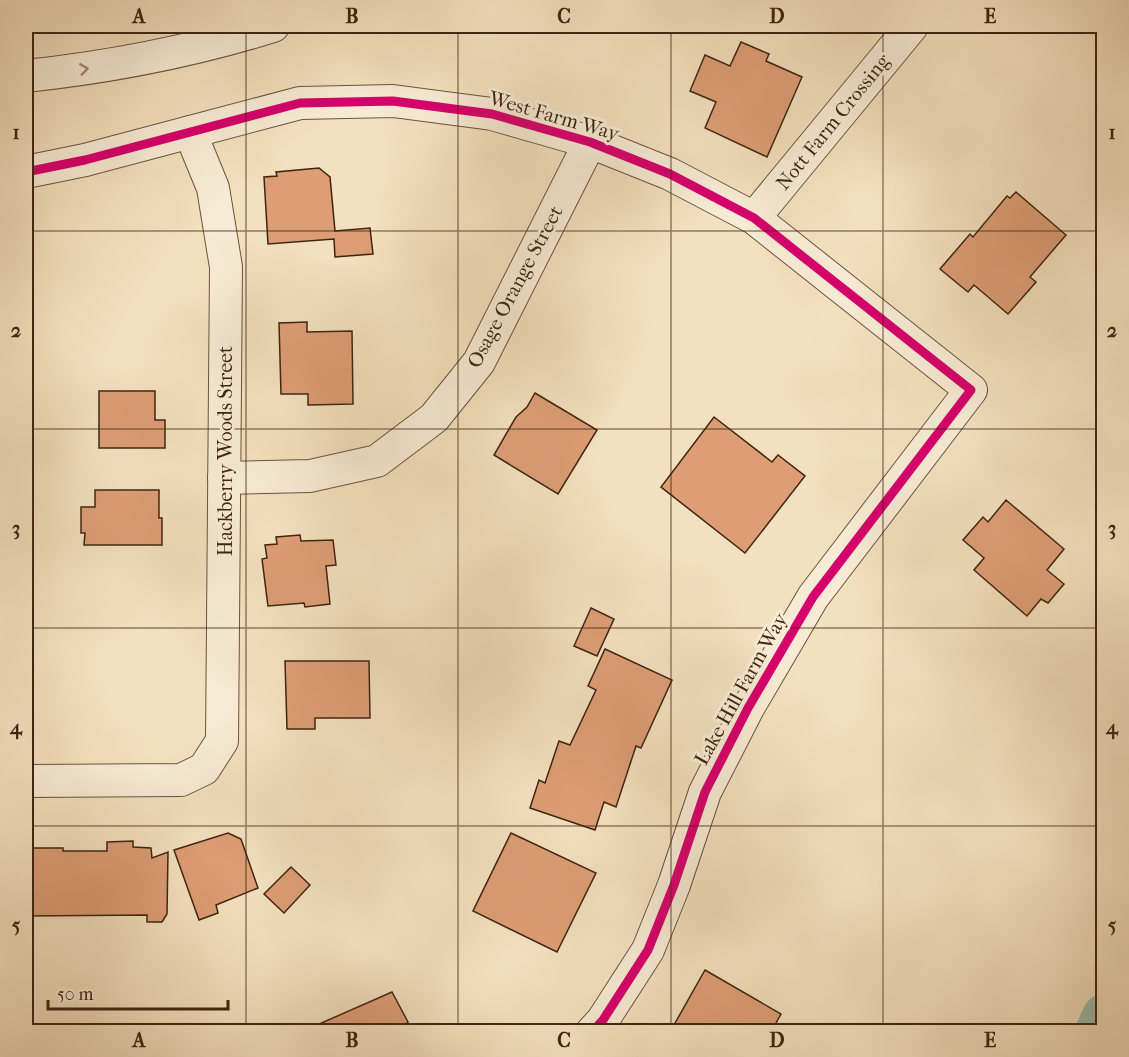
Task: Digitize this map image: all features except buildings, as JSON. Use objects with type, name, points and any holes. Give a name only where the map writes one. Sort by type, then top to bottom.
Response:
[{"type":"street","name":"Nott Farm Crossing","points":[[754,218],[912,26]]},
{"type":"street","points":[[26,76],[87,69],[154,57],[258,28]]},
{"type":"street","name":"West Farm Way","points":[[26,172],[85,160],[300,103],[393,101],[492,114],[590,142],[670,174],[754,218],[971,390]]},
{"type":"street","name":"Hackberry Woods Street","points":[[26,782],[181,780],[204,769],[222,741],[226,267],[213,188],[190,132]]},
{"type":"street","name":"Osage Orange Street","points":[[224,478],[310,476],[377,461],[434,418],[479,362],[590,142]]},
{"type":"street","name":"Lake Hill Farm Way","points":[[592,1032],[603,1020],[648,950],[674,885],[705,792],[748,708],[807,607],[971,390]]},
{"type":"waterway","points":[[1097,1032],[1104,1016]]},
{"type":"cycle path","points":[[26,172],[85,160],[300,103],[393,101],[492,114],[590,142],[670,174],[754,218],[971,390],[813,597],[748,708],[705,792],[674,885],[648,950],[603,1020],[592,1032]]}]
